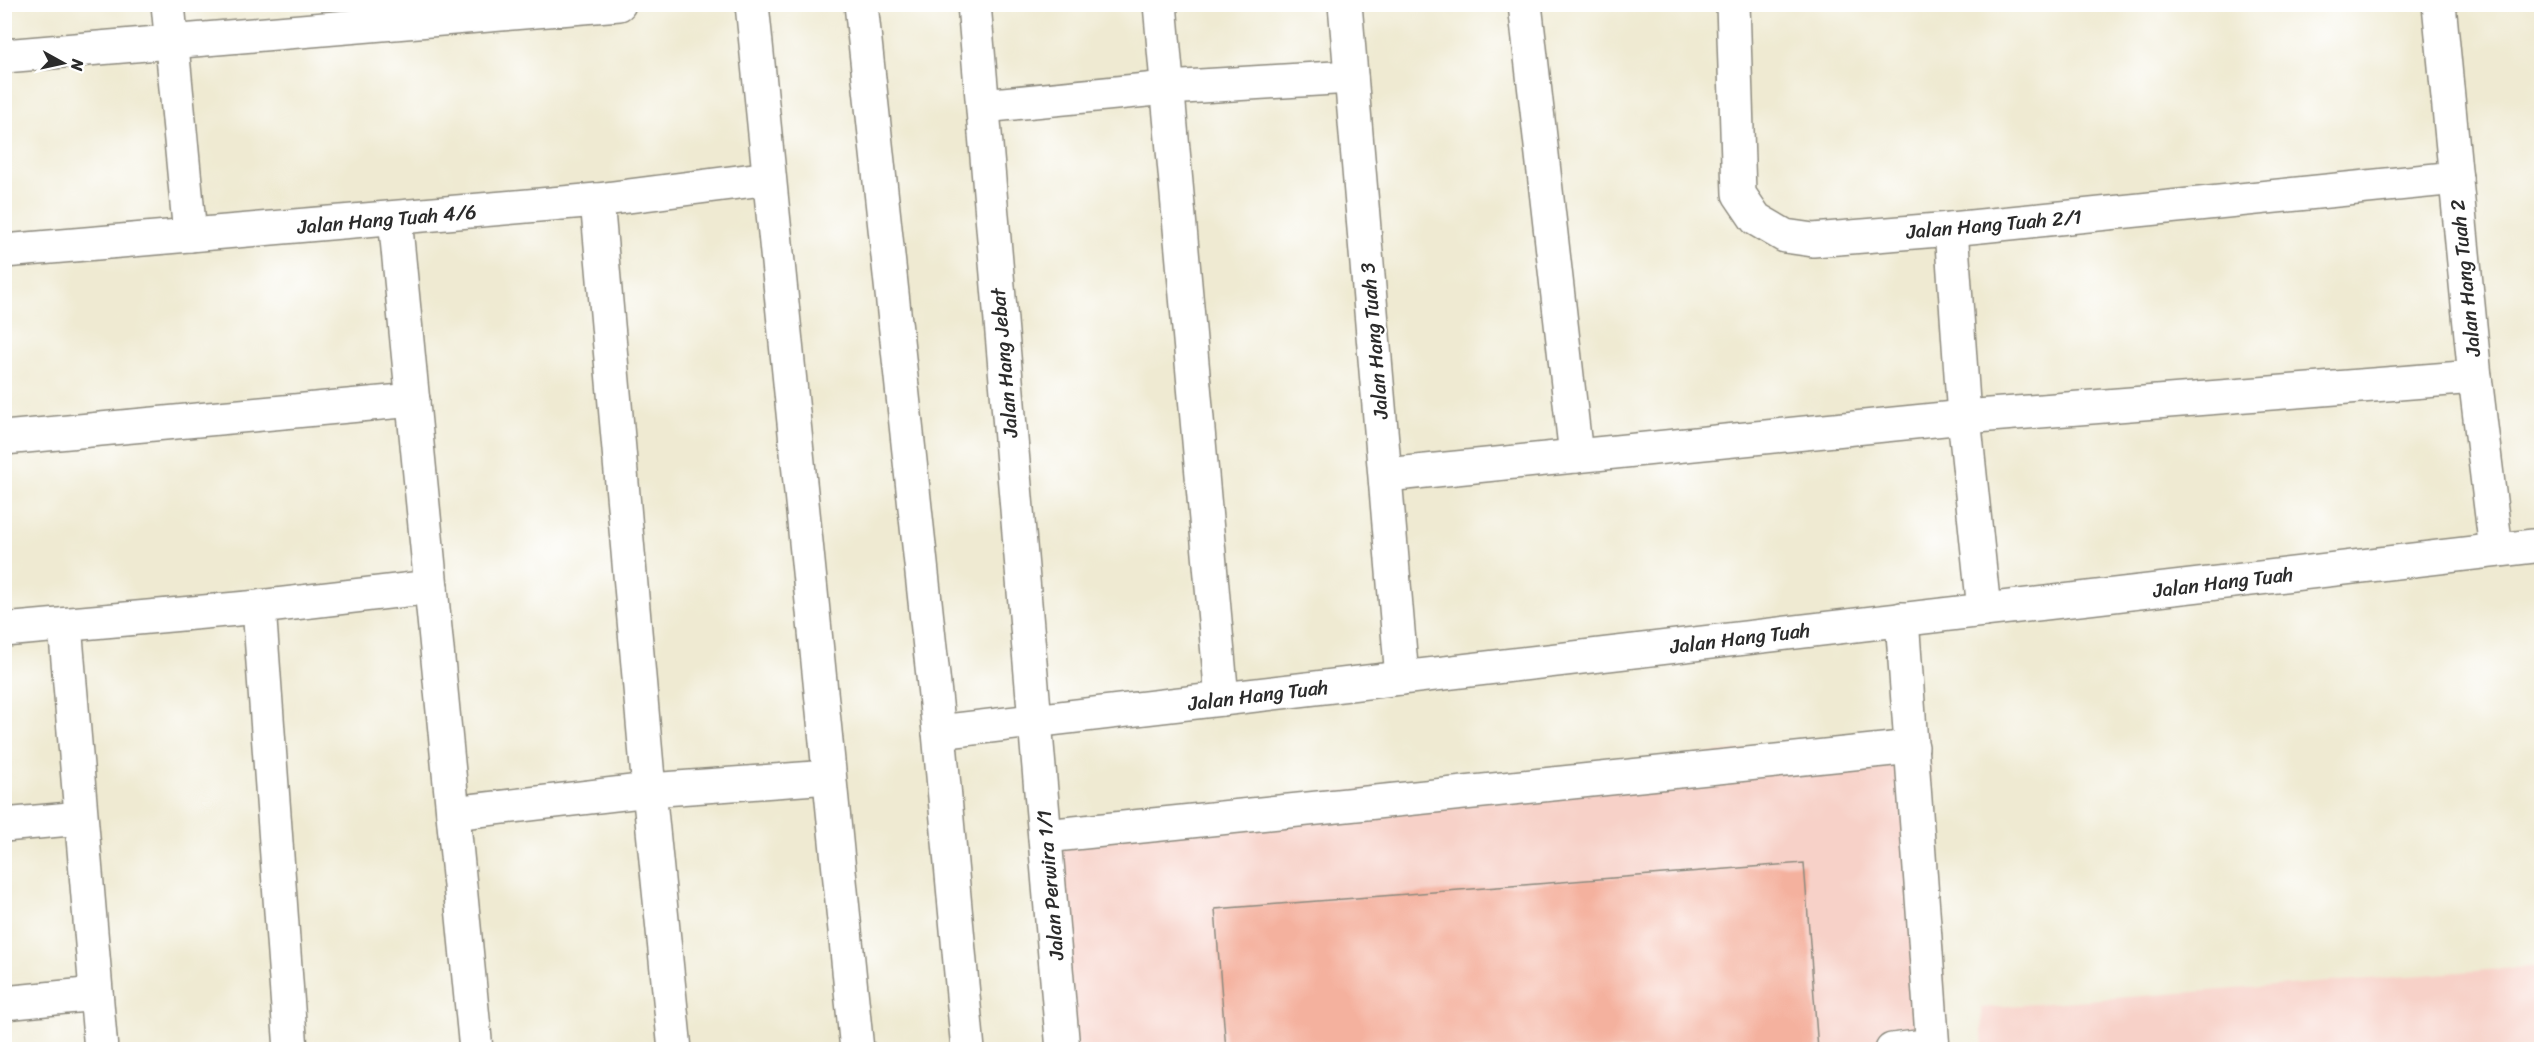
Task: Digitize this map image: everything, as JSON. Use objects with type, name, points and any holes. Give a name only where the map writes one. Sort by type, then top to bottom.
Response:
[{"type":"street","points":[[168,4],[190,236]]},
{"type":"street","points":[[4,56],[619,4]]},
{"type":"street","points":[[752,4],[857,1050]]},
{"type":"street","points":[[861,4],[939,732],[968,1050]]},
{"type":"street","name":"Jalan Hang Jebat","points":[[974,4],[1036,721]]},
{"type":"street","points":[[1160,4],[1222,699]]},
{"type":"street","name":"Jalan Hang Tuah 3","points":[[1345,4],[1402,678]]},
{"type":"street","points":[[1525,4],[1576,456]]},
{"type":"street","name":"Jalan Hang Tuah 2/1","points":[[1733,4],[1739,194],[1756,219],[1785,236],[1813,240],[1951,229],[2456,178]]},
{"type":"street","name":"Jalan Hang Tuah 2","points":[[2439,4],[2475,377],[2496,550]]},
{"type":"street","points":[[983,106],[1167,88],[1352,77]]},
{"type":"street","name":"Jalan Hang Tuah 4/6","points":[[4,251],[597,200],[769,178]]},
{"type":"street","points":[[597,200],[649,790],[675,1050]]},
{"type":"street","points":[[395,218],[476,1050]]},
{"type":"street","points":[[1951,229],[1964,417],[1984,610]]},
{"type":"street","points":[[1386,475],[1964,417],[2475,377]]},
{"type":"street","points":[[4,438],[413,400]]},
{"type":"street","name":"Jalan Hang Tuah","points":[[939,732],[2541,545]]},
{"type":"street","points":[[4,630],[431,587]]},
{"type":"street","points":[[260,606],[291,1050]]},
{"type":"street","points":[[1893,1050],[1933,1047],[1902,619]]},
{"type":"street","points":[[64,625],[101,1050]]},
{"type":"street","name":"Jalan Perwira 1/1","points":[[1036,721],[1064,1050]]},
{"type":"street","points":[[1046,836],[1912,747]]},
{"type":"street","points":[[453,813],[649,790],[830,777]]},
{"type":"street","points":[[4,825],[81,818]]},
{"type":"street","points":[[4,1003],[96,994]]},
{"type":"shaded area","points":[[1928,731],[1948,1049],[1050,1049],[1031,823]]},
{"type":"shaded area","points":[[2541,966],[2541,1049],[1983,1049],[1981,1008]]},
{"type":"building","points":[[1804,863],[1818,1050],[1226,1050],[1215,909]]}]
